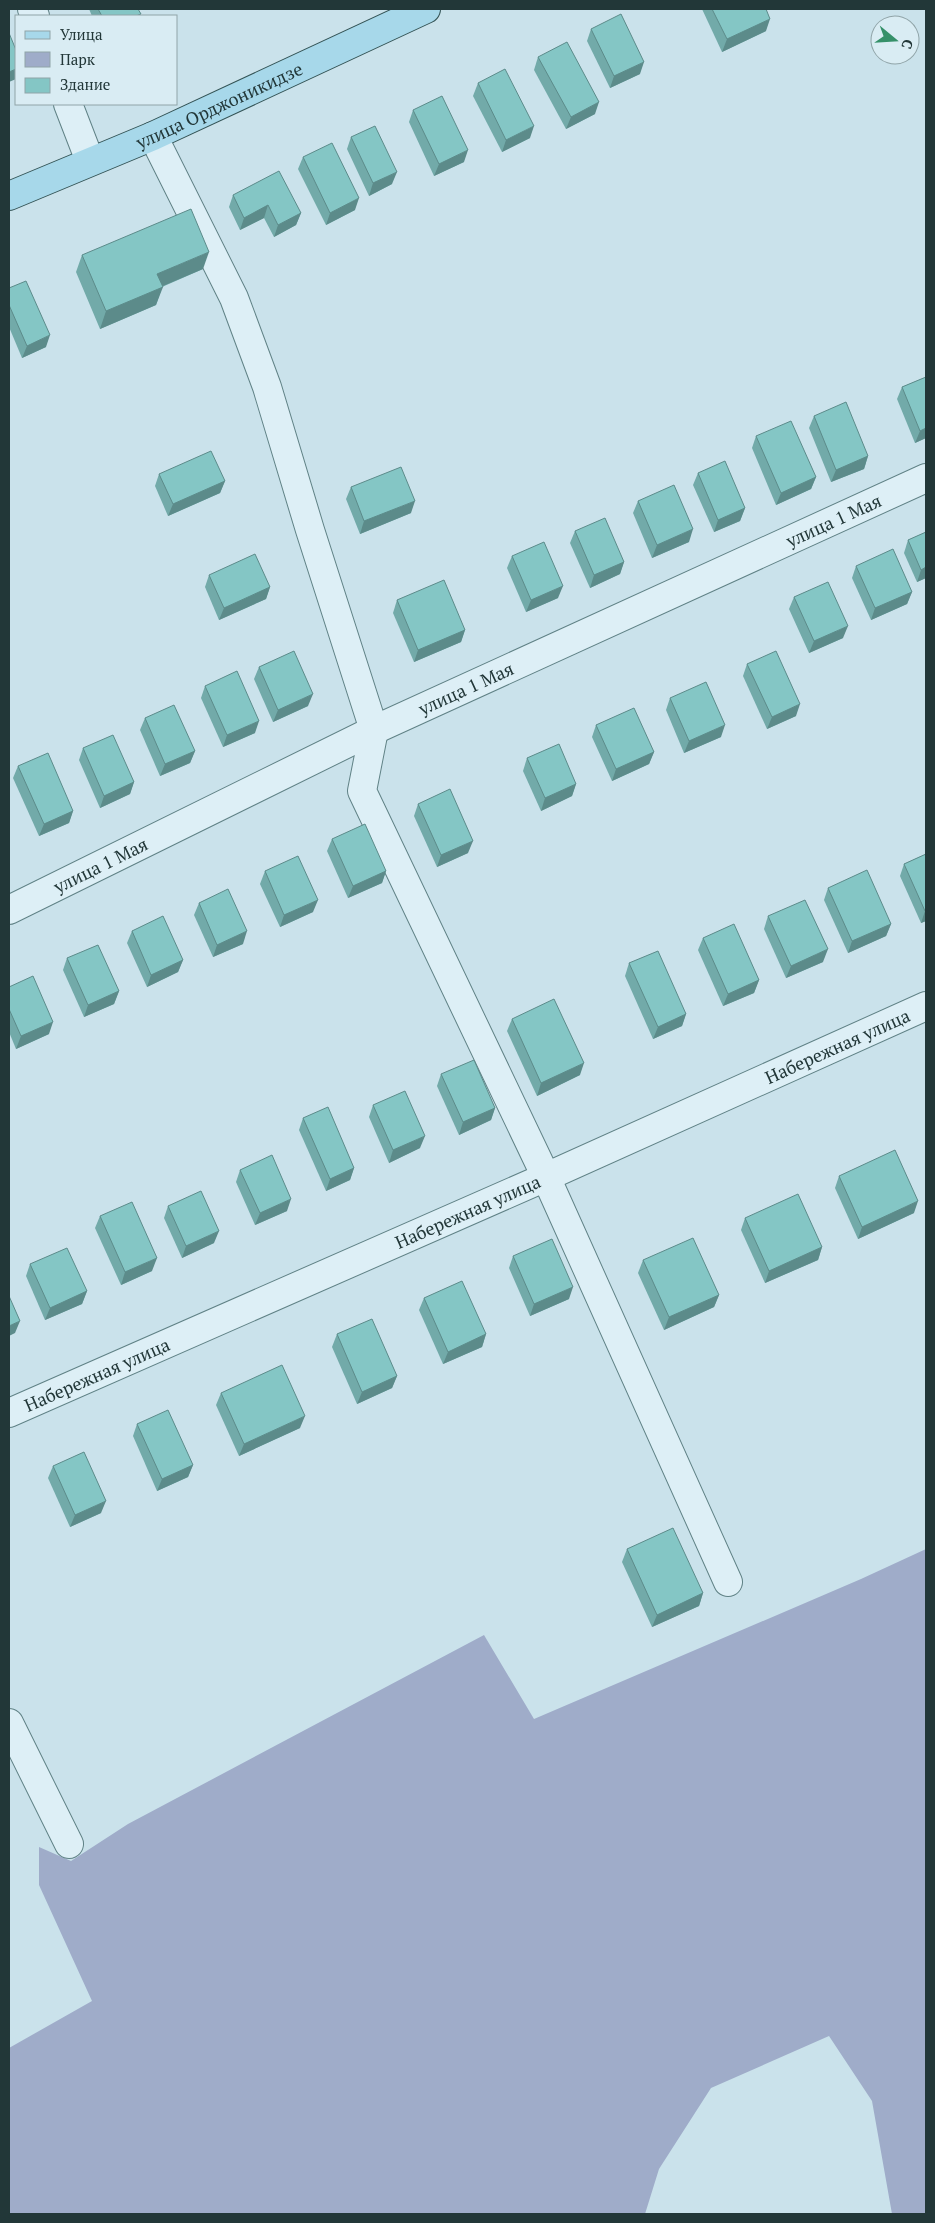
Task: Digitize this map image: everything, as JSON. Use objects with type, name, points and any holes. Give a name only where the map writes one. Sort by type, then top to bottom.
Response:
[{"type":"main road","name":"улица Орджоникидзе","points":[[9,196],[153,136],[426,9]]},
{"type":"street","points":[[68,105],[90,161]]},
{"type":"street","points":[[153,136],[234,298],[260,369],[374,730],[362,791],[546,1177],[728,1582]]},
{"type":"street","name":"улица 1 Мая","points":[[9,910],[374,730],[926,478]]},
{"type":"street","name":"Набережная улица","points":[[9,1414],[546,1177],[926,1006]]},
{"type":"street","points":[[9,1723],[69,1844]]},
{"type":"green space","points":[[926,1549],[926,2214],[892,2214],[872,2101],[829,2036],[711,2088],[659,2169],[645,2214],[9,2214],[9,2048],[92,2001],[39,1885],[39,1847],[71,1861],[128,1824],[484,1635],[534,1719],[861,1579]]},
{"type":"building","points":[[98,9],[138,9],[141,14],[138,15],[101,15]]},
{"type":"building","points":[[712,9],[766,9],[770,19],[727,39]]},
{"type":"building","points":[[621,14],[644,62],[614,76],[591,29]]},
{"type":"building","points":[[9,33],[15,48],[15,69],[9,72]]},
{"type":"building","points":[[567,42],[599,102],[571,117],[538,57]]},
{"type":"building","points":[[505,69],[534,126],[506,140],[478,83]]},
{"type":"building","points":[[442,96],[468,150],[439,164],[413,110]]},
{"type":"building","points":[[375,126],[397,172],[373,183],[351,137]]},
{"type":"building","points":[[332,143],[359,198],[330,213],[303,157]]},
{"type":"building","points":[[279,171],[301,213],[278,225],[268,205],[244,218],[233,195]]},
{"type":"building","points":[[191,209],[209,252],[157,274],[163,287],[106,311],[82,255]]},
{"type":"building","points":[[26,281],[50,335],[27,346],[9,305],[9,288]]},
{"type":"building","points":[[926,377],[926,428],[920,431],[902,387]]},
{"type":"building","points":[[846,402],[868,456],[836,470],[814,416]]},
{"type":"building","points":[[791,421],[816,477],[781,493],[756,436]]},
{"type":"building","points":[[211,451],[225,481],[173,504],[159,474]]},
{"type":"building","points":[[725,461],[745,508],[718,520],[698,473]]},
{"type":"building","points":[[401,467],[415,501],[364,521],[351,487]]},
{"type":"building","points":[[674,485],[693,529],[657,545],[638,501]]},
{"type":"building","points":[[605,518],[624,562],[594,575],[575,531]]},
{"type":"building","points":[[926,532],[926,567],[921,570],[908,540]]},
{"type":"building","points":[[544,542],[563,586],[531,600],[512,556]]},
{"type":"building","points":[[893,549],[912,592],[875,608],[856,566]]},
{"type":"building","points":[[255,554],[270,587],[224,608],[209,575]]},
{"type":"building","points":[[444,580],[465,630],[418,650],[397,600]]},
{"type":"building","points":[[828,582],[848,626],[814,641],[794,597]]},
{"type":"building","points":[[294,651],[313,694],[278,710],[259,667]]},
{"type":"building","points":[[776,651],[800,704],[772,717],[747,664]]},
{"type":"building","points":[[237,671],[259,721],[227,735],[205,686]]},
{"type":"building","points":[[706,682],[725,725],[689,741],[670,698]]},
{"type":"building","points":[[174,705],[195,751],[165,764],[145,718]]},
{"type":"building","points":[[634,708],[654,752],[616,769],[596,725]]},
{"type":"building","points":[[113,735],[134,782],[104,796],[83,748]]},
{"type":"building","points":[[559,744],[576,784],[545,798],[527,758]]},
{"type":"building","points":[[48,753],[73,811],[44,824],[18,766]]},
{"type":"building","points":[[450,789],[473,841],[441,855],[418,804]]},
{"type":"building","points":[[365,824],[386,871],[353,886],[332,839]]},
{"type":"building","points":[[926,854],[926,911],[925,911],[904,864]]},
{"type":"building","points":[[298,856],[318,900],[284,915],[265,871]]},
{"type":"building","points":[[867,870],[891,924],[852,941],[828,888]]},
{"type":"building","points":[[228,889],[247,931],[217,945],[199,903]]},
{"type":"building","points":[[805,900],[828,949],[791,966],[768,916]]},
{"type":"building","points":[[163,916],[183,960],[151,975],[132,931]]},
{"type":"building","points":[[734,924],[759,980],[728,994],[703,938]]},
{"type":"building","points":[[98,945],[119,991],[88,1005],[67,958]]},
{"type":"building","points":[[658,951],[686,1014],[658,1027],[629,963]]},
{"type":"building","points":[[33,976],[53,1022],[21,1036],[9,1009],[9,987]]},
{"type":"building","points":[[554,999],[584,1063],[541,1083],[512,1019]]},
{"type":"building","points":[[474,1060],[495,1108],[463,1122],[441,1074]]},
{"type":"building","points":[[405,1091],[425,1136],[393,1150],[373,1105]]},
{"type":"building","points":[[328,1107],[354,1168],[330,1179],[303,1118]]},
{"type":"building","points":[[895,1150],[918,1201],[862,1227],[839,1176]]},
{"type":"building","points":[[272,1155],[291,1199],[260,1213],[240,1170]]},
{"type":"building","points":[[201,1191],[219,1231],[186,1246],[168,1206]]},
{"type":"building","points":[[798,1194],[822,1247],[769,1271],[745,1218]]},
{"type":"building","points":[[132,1202],[157,1258],[125,1272],[100,1216]]},
{"type":"building","points":[[693,1238],[719,1295],[669,1317],[643,1260]]},
{"type":"building","points":[[552,1239],[573,1287],[534,1304],[513,1256]]},
{"type":"building","points":[[67,1248],[87,1291],[50,1308],[30,1264]]},
{"type":"building","points":[[462,1281],[486,1334],[448,1352],[424,1298]]},
{"type":"building","points":[[9,1296],[20,1321],[9,1326]]},
{"type":"building","points":[[372,1319],[397,1376],[362,1392],[337,1334]]},
{"type":"building","points":[[282,1365],[305,1416],[244,1444],[221,1393]]},
{"type":"building","points":[[168,1410],[193,1465],[162,1479],[137,1424]]},
{"type":"building","points":[[84,1452],[106,1501],[75,1515],[53,1466]]},
{"type":"building","points":[[673,1528],[703,1593],[657,1615],[627,1549]]}]
